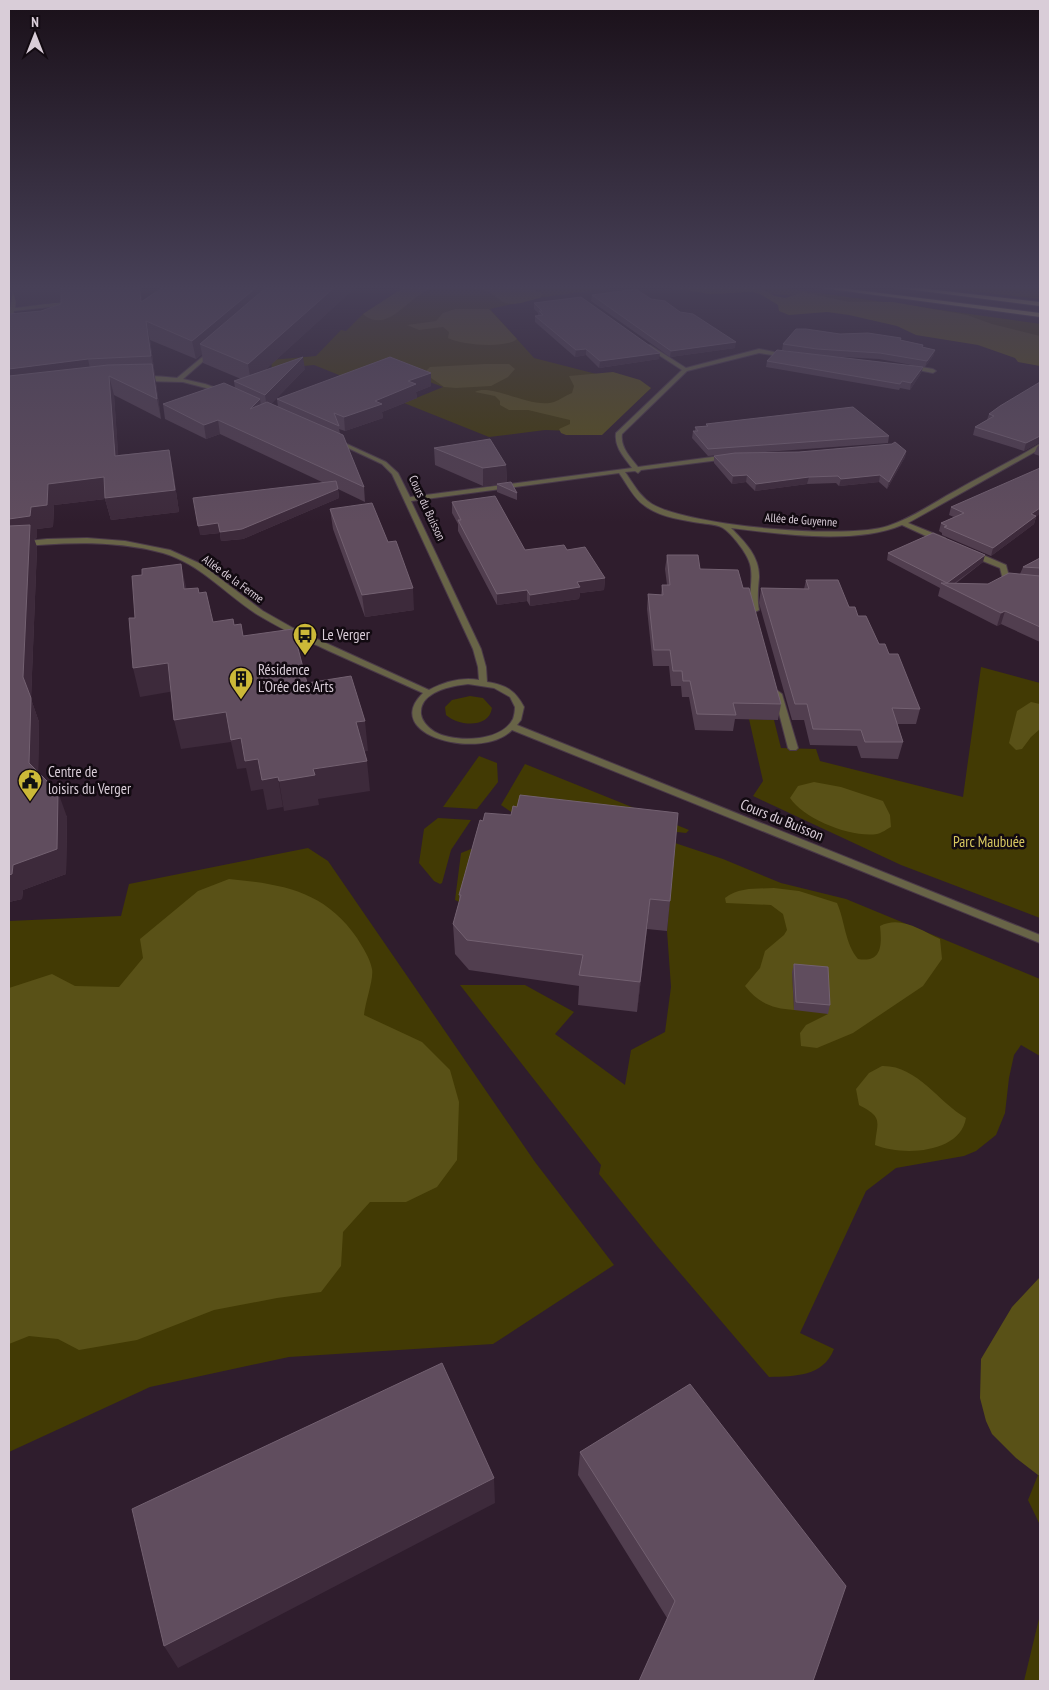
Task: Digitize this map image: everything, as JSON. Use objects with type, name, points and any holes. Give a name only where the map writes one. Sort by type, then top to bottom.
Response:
[{"type":"street","points":[[179,379],[196,365]]},
{"type":"street","points":[[676,365],[685,370]]},
{"type":"street","points":[[638,471],[620,444],[618,439],[619,433],[685,370],[705,365]]},
{"type":"street","points":[[906,367],[933,371]]},
{"type":"street","points":[[136,380],[179,379],[205,384],[233,396]]},
{"type":"street","name":"Cours du Buisson","points":[[326,437],[384,463],[395,473],[477,649],[483,682]]},
{"type":"street","name":"Allée de Guyenne","points":[[622,473],[648,506],[670,516],[724,525],[837,535],[878,531],[903,523],[990,474],[1012,464],[1040,446]]},
{"type":"street","points":[[408,499],[638,471],[734,456]]},
{"type":"street","points":[[903,523],[949,543]]},
{"type":"street","points":[[724,525],[748,552],[755,569],[752,599],[757,618]]},
{"type":"street","name":"Allée de la Ferme","points":[[9,545],[47,541],[87,540],[125,543],[167,552],[198,566],[260,613],[290,630],[429,693]]},
{"type":"street","points":[[967,551],[1003,567],[1007,582],[1024,583]]},
{"type":"street","points":[[483,682],[509,692],[517,699],[521,708],[520,718],[513,727],[492,739],[478,742],[464,742],[437,736],[427,731],[417,716],[418,708],[429,693],[454,683],[483,682]]},
{"type":"street","points":[[775,684],[793,748]]},
{"type":"street","name":"Cours du Buisson","points":[[513,727],[1040,939]]},
{"type":"green space","points":[[272,365],[561,365],[651,388],[603,432],[545,430],[489,437],[404,403],[443,387],[395,369],[359,383],[314,365],[272,369]]},
{"type":"green space","name":"Parc Maubuée","points":[[981,667],[1040,683],[1040,918],[901,865],[753,796],[763,781],[749,719],[774,720],[781,748],[816,749],[820,761],[963,797]]},
{"type":"green space","points":[[470,696],[483,698],[492,708],[490,715],[485,720],[472,724],[458,722],[446,715],[445,707],[452,700]]},
{"type":"green space","points":[[479,756],[497,763],[498,782],[477,809],[443,807]]},
{"type":"green space","points":[[525,764],[689,830],[686,833],[514,814],[501,805]]},
{"type":"green space","points":[[438,818],[471,820],[451,850],[442,883],[440,884],[434,881],[419,863],[424,829]]},
{"type":"green space","points":[[486,843],[468,906],[455,900],[461,853]]},
{"type":"green space","points":[[675,843],[723,859],[781,883],[846,899],[1040,979],[1040,1056],[1021,1045],[1014,1055],[1005,1113],[996,1135],[976,1151],[964,1156],[896,1168],[866,1191],[800,1333],[834,1349],[823,1365],[807,1373],[769,1377],[657,1246],[599,1174],[601,1165],[460,985],[525,985],[574,1012],[555,1034],[625,1085],[631,1050],[665,1032],[671,987],[667,931]]},
{"type":"green space","points":[[308,848],[328,861],[535,1162],[614,1265],[493,1344],[289,1357],[150,1387],[9,1452],[9,921],[121,916],[129,884]]},
{"type":"green space","points":[[1038,1475],[1040,1475],[1040,1525],[1028,1500]]},
{"type":"green space","points":[[1040,1615],[1040,1681],[1024,1681],[1038,1623]]},
{"type":"shaded area","points":[[510,365],[515,369],[508,377],[491,386],[456,388],[444,387],[424,373],[430,367]]},
{"type":"shaded area","points":[[613,372],[640,380],[651,388],[602,435],[566,435],[561,433],[559,429],[570,424],[570,420],[528,410],[509,410],[500,405],[500,401],[495,396],[475,392],[482,390],[491,391],[534,402],[554,402],[572,393],[574,386],[569,376]]},
{"type":"shaded area","points":[[1031,702],[1040,704],[1040,729],[1022,749],[1016,750],[1009,743],[1017,711]]},
{"type":"shaded area","points":[[814,782],[841,787],[883,801],[890,815],[891,827],[879,833],[854,833],[817,820],[797,806],[790,798],[798,786]]},
{"type":"shaded area","points":[[229,879],[284,887],[301,893],[331,910],[357,938],[370,961],[372,969],[372,979],[364,1015],[422,1042],[450,1070],[459,1102],[457,1160],[437,1187],[406,1202],[370,1202],[343,1232],[341,1266],[321,1292],[214,1310],[137,1340],[79,1350],[58,1339],[29,1336],[9,1344],[9,988],[52,974],[75,986],[119,987],[143,958],[140,939],[198,891]]},
{"type":"shaded area","points":[[774,888],[799,891],[837,903],[850,946],[858,959],[866,960],[876,955],[879,951],[881,940],[880,926],[895,922],[918,928],[940,939],[942,959],[923,986],[853,1033],[817,1048],[801,1046],[800,1033],[806,1025],[828,1014],[792,972],[794,1010],[766,1004],[755,997],[745,986],[760,968],[765,951],[784,935],[787,930],[783,914],[771,905],[726,903],[725,898],[742,890]]},
{"type":"shaded area","points":[[882,1066],[895,1067],[906,1071],[966,1118],[961,1130],[953,1139],[942,1145],[914,1151],[875,1145],[876,1117],[859,1105],[856,1089],[869,1073]]},
{"type":"shaded area","points":[[1040,1277],[1040,1475],[1038,1475],[1016,1458],[992,1434],[986,1421],[980,1398],[981,1359],[1012,1307]]},
{"type":"building","points":[[9,365],[42,365],[9,369]]},
{"type":"building","points":[[108,365],[152,365],[157,399],[109,376],[115,456],[169,450],[175,490],[105,498],[104,477],[48,484],[47,505],[31,507],[30,516],[9,519],[9,376]]},
{"type":"building","points":[[280,365],[295,365],[265,395],[234,381]]},
{"type":"building","points":[[369,365],[410,365],[431,373],[408,381],[416,384],[375,401],[382,404],[344,417],[334,413],[339,426],[277,399]]},
{"type":"building","points":[[789,365],[905,365],[923,367],[911,383],[902,381],[900,384]]},
{"type":"building","points":[[1040,382],[1040,436],[1026,443],[975,427],[994,416],[989,414],[1000,406]]},
{"type":"building","points":[[224,383],[260,399],[250,409],[267,402],[343,435],[364,487],[218,420],[204,425],[163,404]]},
{"type":"building","points":[[853,407],[889,436],[708,449],[693,431],[698,431],[695,427],[708,426],[706,424]]},
{"type":"building","points":[[490,439],[506,465],[483,468],[434,448]]},
{"type":"building","points":[[895,442],[906,451],[889,482],[880,475],[841,479],[838,476],[809,477],[756,484],[747,475],[733,476],[714,456],[735,453],[799,452],[892,444]]},
{"type":"building","points":[[1040,468],[1040,508],[1031,514],[1036,516],[993,548],[944,527],[947,526],[941,523],[964,513],[951,507]]},
{"type":"building","points":[[336,481],[338,489],[242,529],[220,532],[218,523],[198,526],[193,498]]},
{"type":"building","points":[[511,482],[517,493],[497,484]]},
{"type":"building","points":[[495,496],[525,550],[564,545],[567,550],[585,547],[605,578],[577,582],[580,587],[530,595],[527,590],[497,594],[458,520],[461,520],[452,502]]},
{"type":"building","points":[[372,503],[388,542],[396,541],[413,588],[362,595],[330,509]]},
{"type":"building","points":[[30,525],[23,677],[31,698],[29,763],[58,792],[57,849],[13,865],[12,874],[9,875],[9,526]]},
{"type":"building","points":[[933,533],[985,555],[947,583],[888,553]]},
{"type":"building","points":[[667,555],[698,555],[700,569],[738,570],[743,588],[749,588],[781,704],[733,703],[736,715],[697,714],[690,681],[683,681],[682,671],[673,671],[670,650],[654,650],[648,594],[663,595],[662,585],[670,585]]},
{"type":"building","points":[[1040,558],[1040,568],[1023,567]]},
{"type":"building","name":"Résidence L’Orée des Arts","points":[[181,564],[184,589],[198,588],[199,593],[206,592],[213,622],[233,619],[234,625],[241,624],[243,636],[293,629],[307,683],[351,676],[365,721],[356,722],[367,761],[313,769],[315,775],[279,781],[278,777],[262,780],[258,759],[245,761],[241,738],[231,740],[226,712],[174,720],[168,663],[133,668],[129,618],[135,618],[132,576],[142,575],[142,569]]},
{"type":"building","points":[[1009,573],[1040,576],[1040,627],[1005,611],[1001,613],[941,583],[988,584]]},
{"type":"building","points":[[806,580],[838,580],[849,607],[855,607],[858,616],[866,616],[879,644],[885,644],[889,654],[898,654],[920,709],[892,708],[903,742],[865,742],[861,730],[813,729],[807,704],[795,704],[761,588],[809,589]]},
{"type":"building","points":[[520,795],[678,813],[670,901],[650,899],[640,982],[579,975],[583,955],[467,940],[453,924],[480,820],[483,821],[485,813],[511,815],[513,806],[517,807]]},
{"type":"building","points":[[794,964],[828,967],[830,1005],[796,1002]]},
{"type":"building","points":[[442,1363],[494,1478],[164,1646],[132,1509]]},
{"type":"building","points":[[690,1384],[846,1586],[813,1681],[639,1681],[675,1601],[580,1452]]},
{"type":"place","name":"Le Verger","points":[[305,656]]},
{"type":"place","name":"Résidence L’Orée des Arts","points":[[241,700]]},
{"type":"place","name":"Centre de loisirs du Verger","points":[[30,802]]}]
